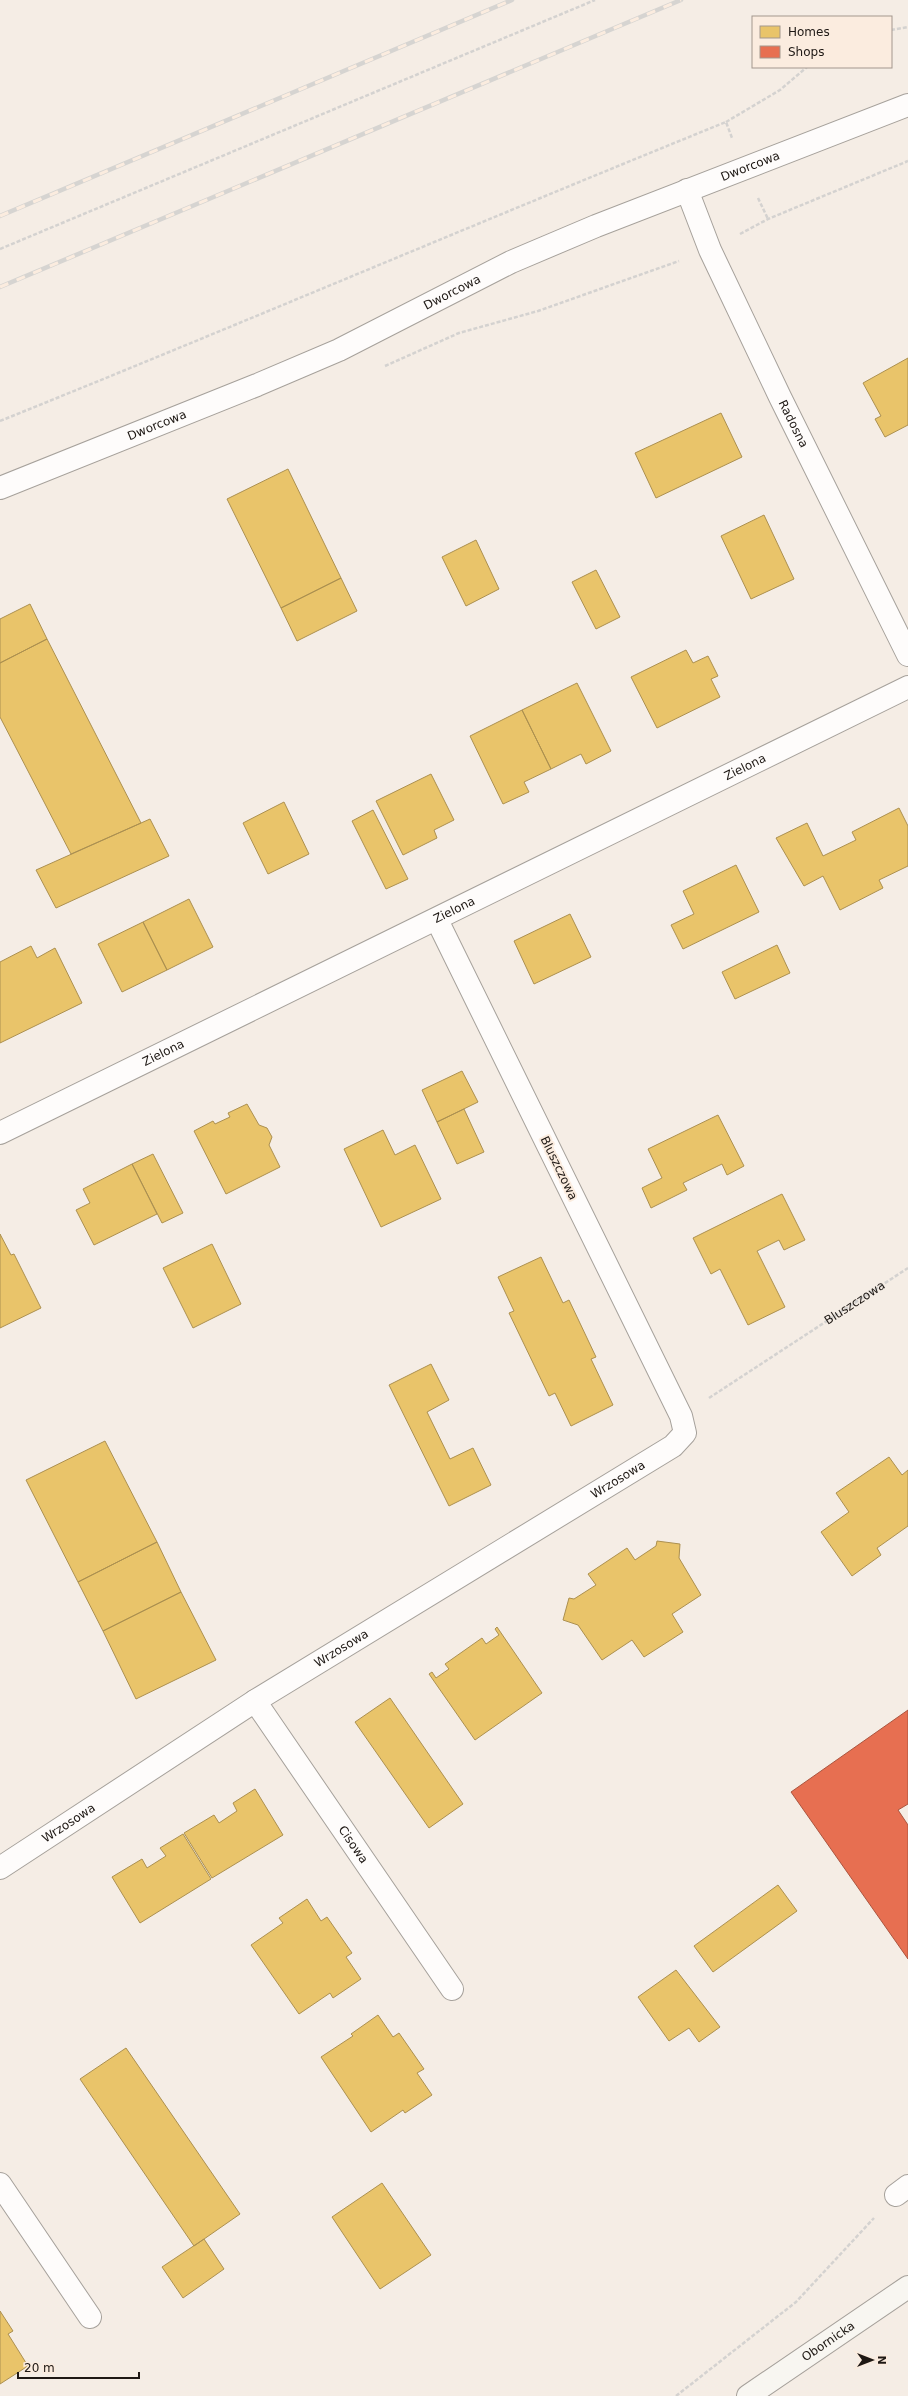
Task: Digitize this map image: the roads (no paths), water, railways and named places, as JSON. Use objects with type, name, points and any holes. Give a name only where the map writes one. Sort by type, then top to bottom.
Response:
[{"type":"main road","name":"Obornicka","points":[[748,2396],[908,2287]]},
{"type":"street","name":"Dworcowa","points":[[0,488],[332,353],[512,262],[687,190],[908,105]]},
{"type":"street","name":"Radosna","points":[[687,190],[710,250],[780,397],[908,655]]},
{"type":"street","name":"Zielona","points":[[0,1133],[437,920],[908,687]]},
{"type":"street","name":"Bluszczowa","points":[[437,920],[683,1424]]},
{"type":"street","name":"Wrzosowa","points":[[0,1868],[255,1702],[672,1446],[683,1424]]},
{"type":"street","name":"Cisowa","points":[[255,1702],[452,1988]]},
{"type":"street","points":[[0,2184],[90,2317]]},
{"type":"railway","points":[[0,216],[512,0]]},
{"type":"railway","points":[[0,287],[681,0]]}]
